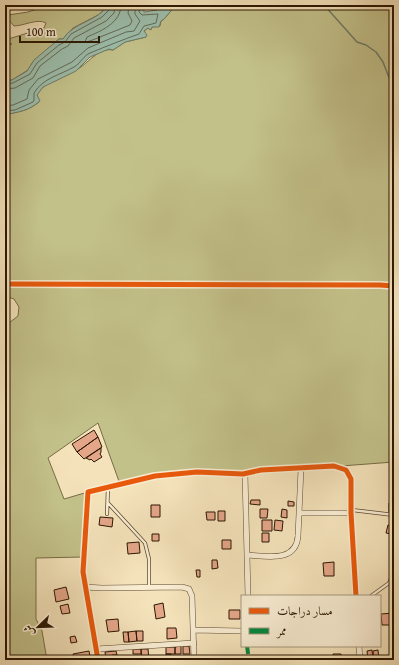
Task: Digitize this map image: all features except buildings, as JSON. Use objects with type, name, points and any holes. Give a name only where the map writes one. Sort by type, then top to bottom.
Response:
[{"type":"street","points":[[5,284],[380,284],[394,286]]},
{"type":"street","points":[[98,660],[82,565],[88,492],[156,476],[181,473],[245,474],[261,470],[334,466],[346,470],[352,479],[351,512],[356,595]]},
{"type":"street","points":[[247,555],[281,556],[292,552],[298,540],[301,468]]},
{"type":"street","points":[[245,474],[248,595]]},
{"type":"street","points":[[299,512],[351,512]]},
{"type":"street","points":[[85,587],[182,587],[190,590],[192,596],[194,660]]},
{"type":"street","points":[[193,630],[241,631]]},
{"type":"street","points":[[96,649],[194,643]]},
{"type":"street","points":[[359,647],[360,660]]},
{"type":"lane","points":[[107,514],[108,487]]},
{"type":"lane","points":[[108,503],[145,543],[149,559],[149,587]]},
{"type":"lane","points":[[351,512],[394,515]]},
{"type":"lane","points":[[371,595],[388,583],[394,572]]},
{"type":"shaded area","points":[[49,5],[107,5],[100,14],[73,28],[63,39],[59,39],[32,63],[28,70],[12,80],[5,81],[5,47],[12,44],[5,43],[5,40],[44,28],[46,23],[39,21],[14,26],[8,19],[8,15],[28,12]]},
{"type":"shaded area","points":[[176,5],[394,5],[394,462],[248,473],[187,473],[120,484],[98,423],[48,458],[64,499],[88,492],[83,557],[36,558],[36,619],[42,631],[47,660],[5,660],[5,326],[18,316],[19,307],[14,299],[5,296],[5,115],[30,108],[39,102],[37,94],[45,86],[80,68],[102,51],[113,50],[125,42],[146,37],[144,31],[148,28],[150,30],[152,27],[160,26],[161,21]]},
{"type":"water","points":[[107,5],[144,5],[144,12],[157,10],[159,5],[176,5],[161,21],[159,27],[152,27],[151,30],[148,28],[144,31],[147,35],[146,37],[125,42],[113,50],[109,49],[90,57],[76,71],[43,87],[37,95],[40,101],[35,105],[23,111],[5,115],[5,81],[12,80],[27,71],[34,60],[59,39],[63,39],[67,33],[79,25],[99,15]]},
{"type":"waterway","points":[[324,5],[357,42],[366,45],[376,52],[383,62],[390,80],[394,82]]},
{"type":"marked path","points":[[247,647],[249,660]]},
{"type":"cycle path","points":[[5,284],[394,286]]},
{"type":"cycle path","points":[[98,660],[83,572],[88,492],[155,476],[197,472],[243,474],[261,470],[334,466],[346,470],[351,479],[351,513],[356,595]]}]
